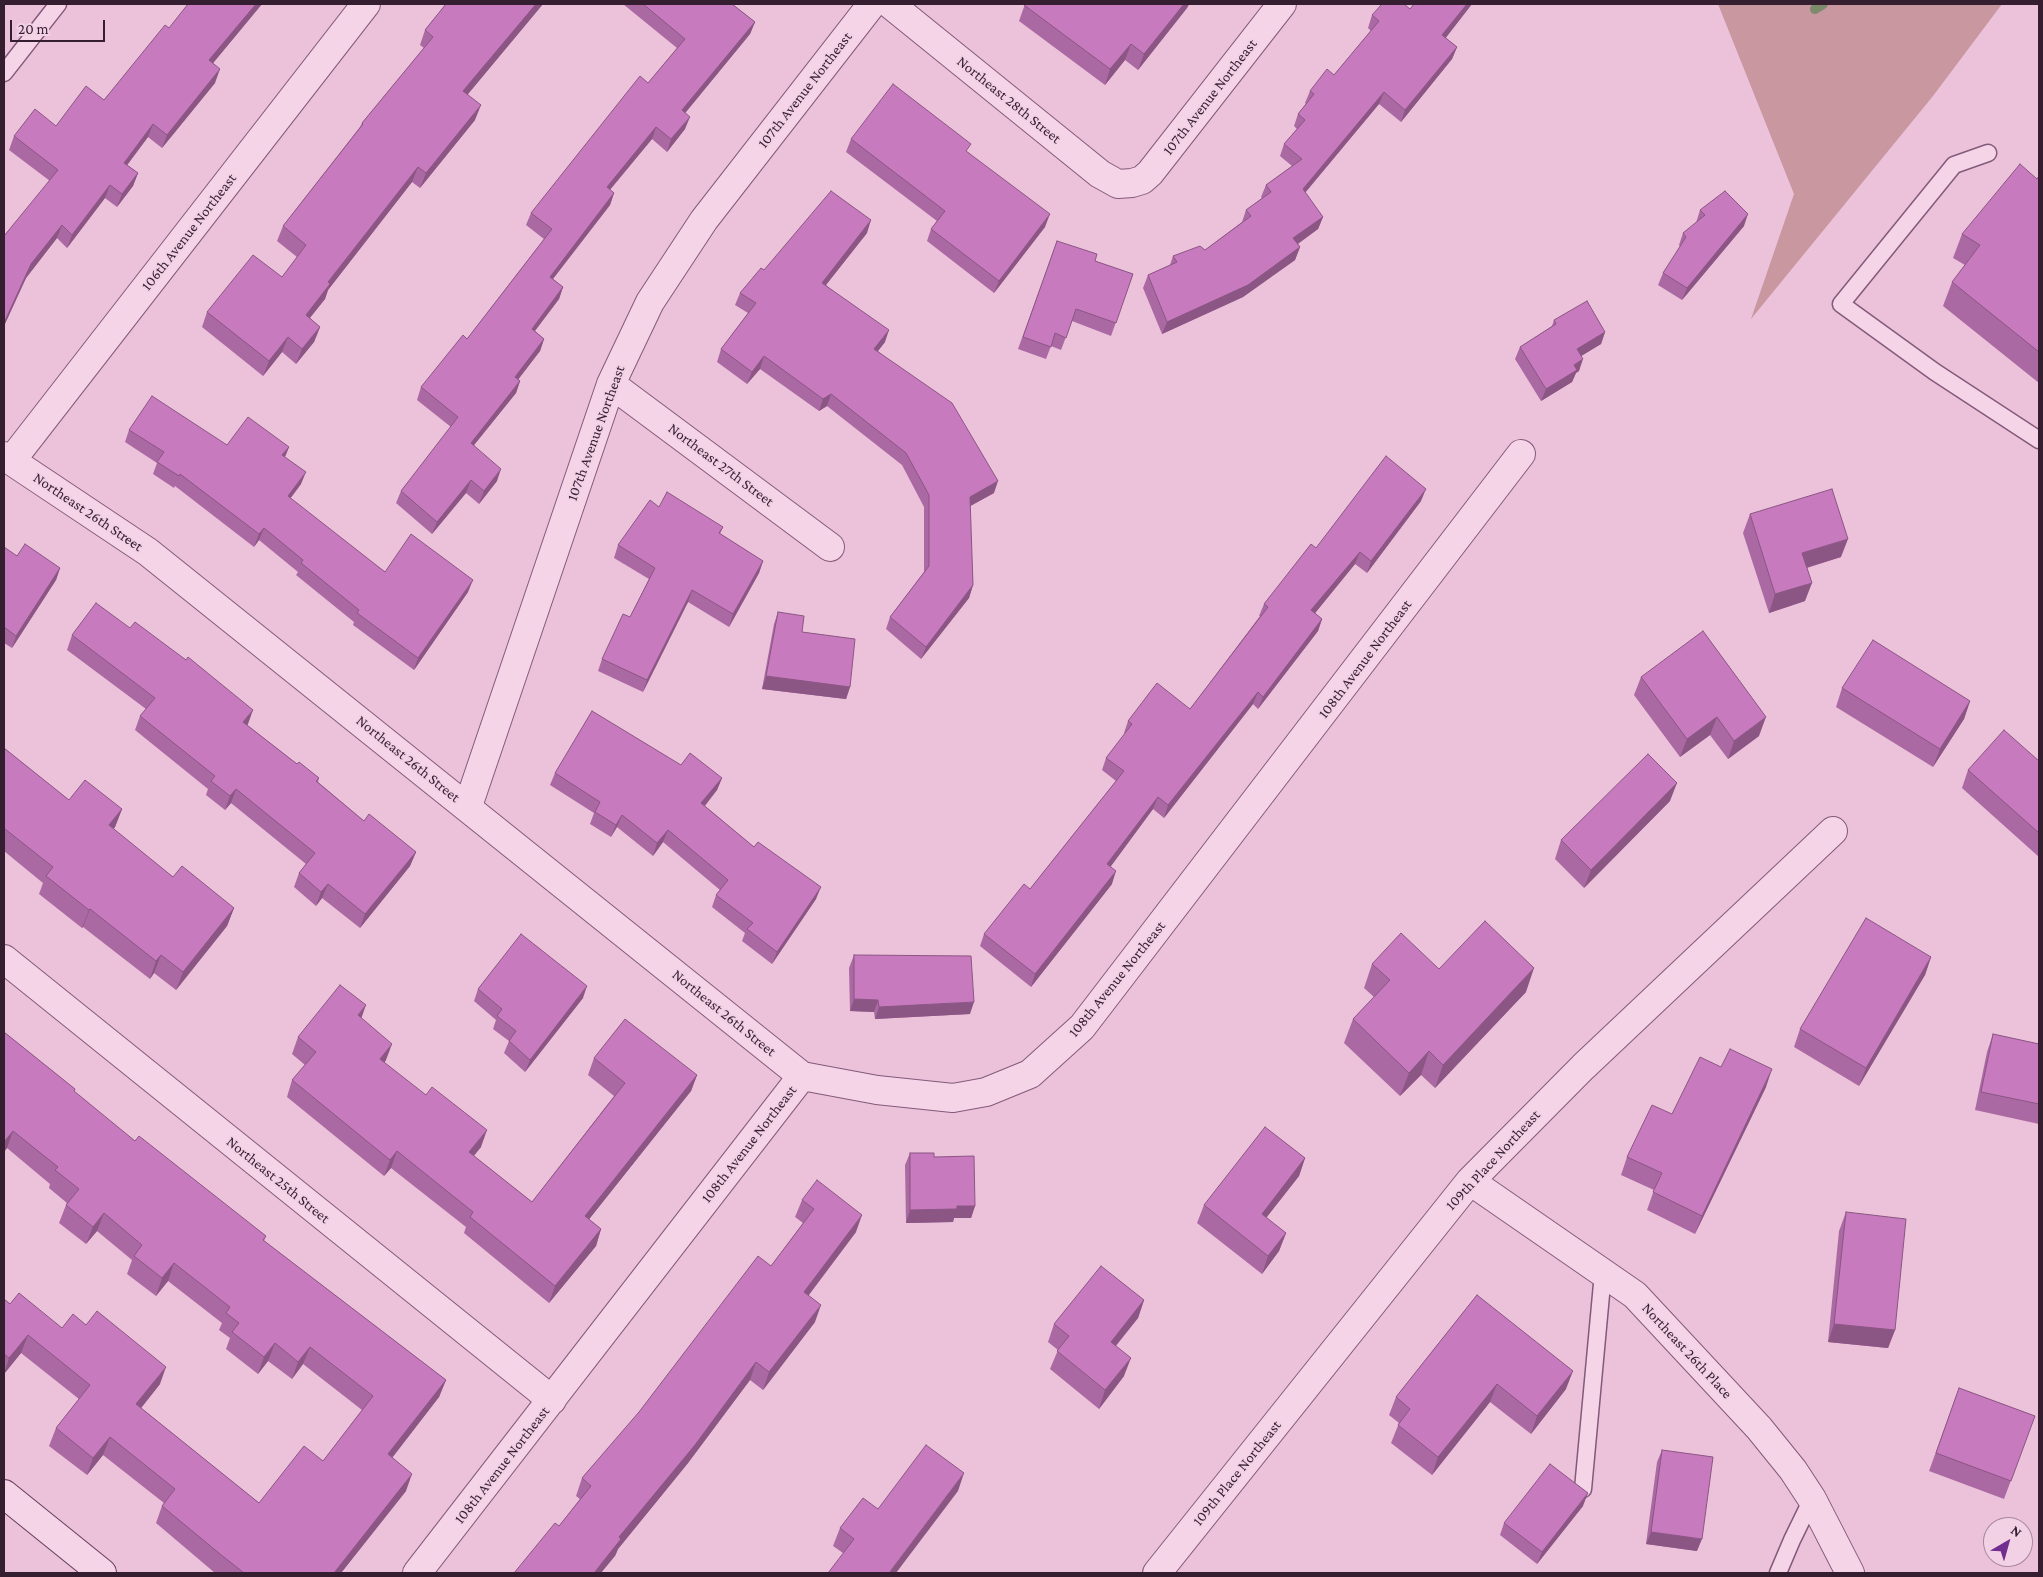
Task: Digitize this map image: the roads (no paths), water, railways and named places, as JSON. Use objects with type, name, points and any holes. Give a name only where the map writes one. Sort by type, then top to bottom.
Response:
[{"type":"street","name":"106th Avenue Northeast","points":[[8,458],[366,4]]},
{"type":"street","name":"107th Avenue Northeast","points":[[468,806],[611,384],[650,302],[704,220],[872,4]]},
{"type":"street","name":"Northeast 28th Street","points":[[890,4],[1100,174],[1118,184],[1132,183]]},
{"type":"street","name":"107th Avenue Northeast","points":[[1132,183],[1142,180],[1150,174],[1282,4]]},
{"type":"street","name":"Northeast 27th Street","points":[[611,384],[830,547]]},
{"type":"street","name":"108th Avenue Northeast","points":[[417,1573],[802,1076],[877,1090],[953,1098],[986,1092],[1030,1074],[1082,1027],[1521,454]]},
{"type":"street","name":"Northeast 26th Street","points":[[8,458],[148,552],[468,806],[802,1076]]},
{"type":"street","name":"109th Place Northeast","points":[[1157,1573],[1470,1181],[1583,1067],[1833,832]]},
{"type":"street","name":"Northeast 25th Street","points":[[4,959],[552,1400]]},
{"type":"street","name":"Northeast 26th Place","points":[[1470,1181],[1634,1295],[1759,1428],[1793,1470],[1812,1499],[1850,1573]]},
{"type":"street","points":[[4,1494],[102,1573]]},
{"type":"lane","points":[[4,73],[58,4]]},
{"type":"lane","points":[[1988,153],[1954,165],[1841,304],[1935,372],[2039,440]]},
{"type":"lane","points":[[1583,1488],[1603,1273]]},
{"type":"lane","points":[[1778,1573],[1812,1499]]},
{"type":"waterway","points":[[1815,9],[1823,4]]}]
